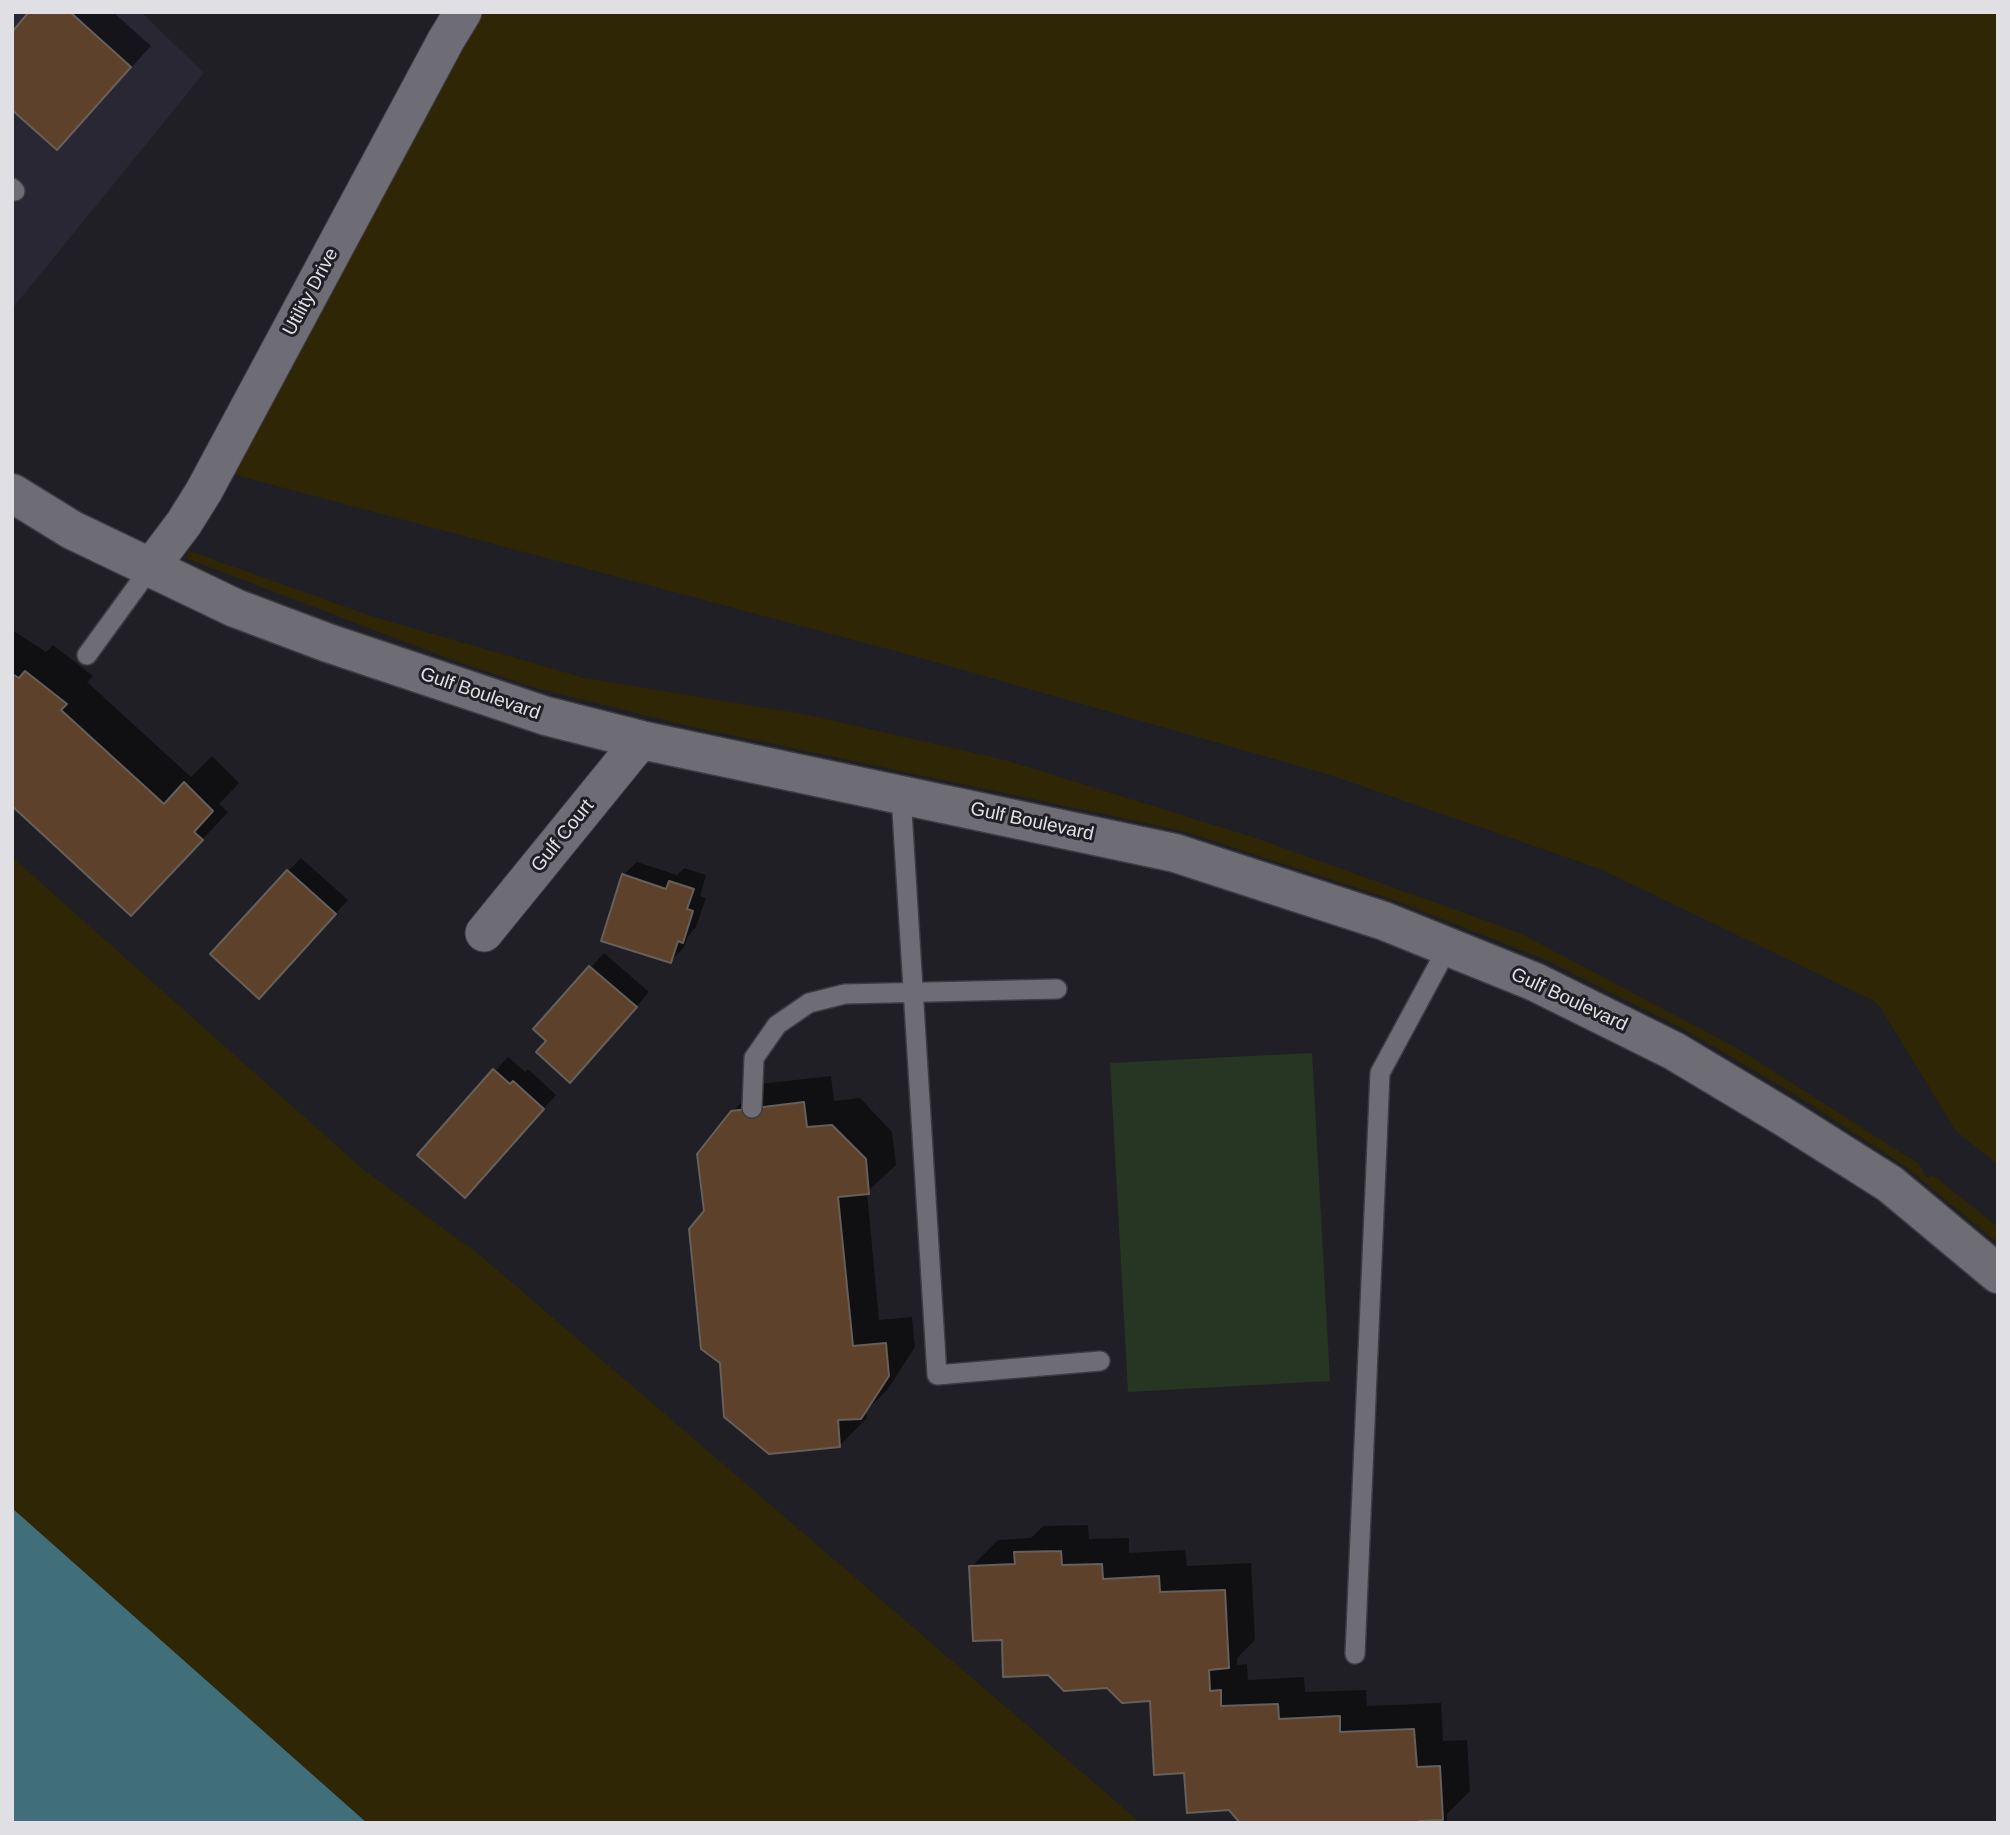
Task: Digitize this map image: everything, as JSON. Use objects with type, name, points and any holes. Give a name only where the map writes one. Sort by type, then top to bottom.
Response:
[{"type":"main road","name":"Gulf Boulevard","points":[[12,494],[72,530],[235,608],[327,643],[546,716],[641,740],[1175,853],[1384,922],[1448,947],[1535,982],[1685,1058],[1890,1184],[1998,1274]]},
{"type":"street","name":"Utility Drive","points":[[150,567],[184,523],[204,491],[463,12]]},
{"type":"street","name":"Gulf Court","points":[[484,933],[641,740]]},
{"type":"lane","points":[[88,655],[150,567]]},
{"type":"lane","points":[[901,795],[937,1375],[1100,1361]]},
{"type":"lane","points":[[1355,1654],[1380,1073],[1448,947]]},
{"type":"lane","points":[[752,1108],[754,1058],[777,1025],[809,1003],[845,994],[1057,989]]},
{"type":"shaded area","points":[[12,12],[141,12],[204,73],[12,309]]},
{"type":"green space","points":[[1312,1053],[1330,1381],[1128,1392],[1110,1063]]},
{"type":"sand","points":[[467,12],[1998,12],[1998,1165],[1956,1131],[1880,1007],[1872,1000],[1600,869],[1330,775],[921,658],[228,473]]},
{"type":"sand","points":[[190,551],[371,616],[585,678],[804,714],[1005,760],[1253,837],[1520,933],[1737,1048],[1919,1164],[1927,1178],[1933,1175],[1998,1227],[1998,1243],[1906,1167],[1799,1097],[1687,1031],[1548,961],[1394,900],[1183,831],[684,725],[539,689],[447,658],[188,559],[186,558]]},
{"type":"sand","points":[[12,857],[364,1170],[481,1256],[1141,1823],[367,1823],[12,1508]]},
{"type":"water","points":[[12,1508],[367,1823],[12,1823]]},
{"type":"building","points":[[29,12],[70,12],[131,67],[57,150],[12,110],[12,32]]},
{"type":"building","points":[[25,671],[67,704],[61,710],[164,804],[184,782],[213,811],[194,832],[203,840],[131,916],[12,806],[12,674],[19,678]]},
{"type":"building","points":[[287,870],[336,914],[259,999],[210,954]]},
{"type":"building","points":[[622,874],[666,889],[669,881],[694,889],[687,909],[693,911],[683,943],[678,941],[671,963],[601,941]]},
{"type":"building","points":[[589,966],[637,1007],[570,1083],[536,1052],[546,1041],[533,1029]]},
{"type":"building","points":[[493,1069],[510,1084],[513,1081],[544,1109],[465,1198],[417,1155]]},
{"type":"building","points":[[804,1102],[807,1127],[832,1125],[866,1159],[869,1194],[838,1197],[853,1346],[886,1343],[889,1376],[861,1419],[838,1420],[840,1447],[769,1454],[724,1417],[720,1363],[701,1349],[689,1229],[704,1211],[697,1154],[731,1111]]},
{"type":"building","points":[[1061,1551],[1062,1565],[1102,1564],[1103,1579],[1159,1576],[1160,1592],[1225,1590],[1229,1668],[1209,1670],[1210,1691],[1221,1690],[1221,1706],[1278,1704],[1279,1719],[1340,1716],[1340,1732],[1414,1729],[1417,1767],[1440,1766],[1443,1820],[1419,1823],[1240,1823],[1229,1810],[1187,1813],[1184,1773],[1154,1775],[1150,1701],[1122,1703],[1107,1688],[1064,1691],[1048,1675],[1003,1677],[1002,1640],[973,1641],[969,1566],[1015,1564],[1014,1552]]}]
